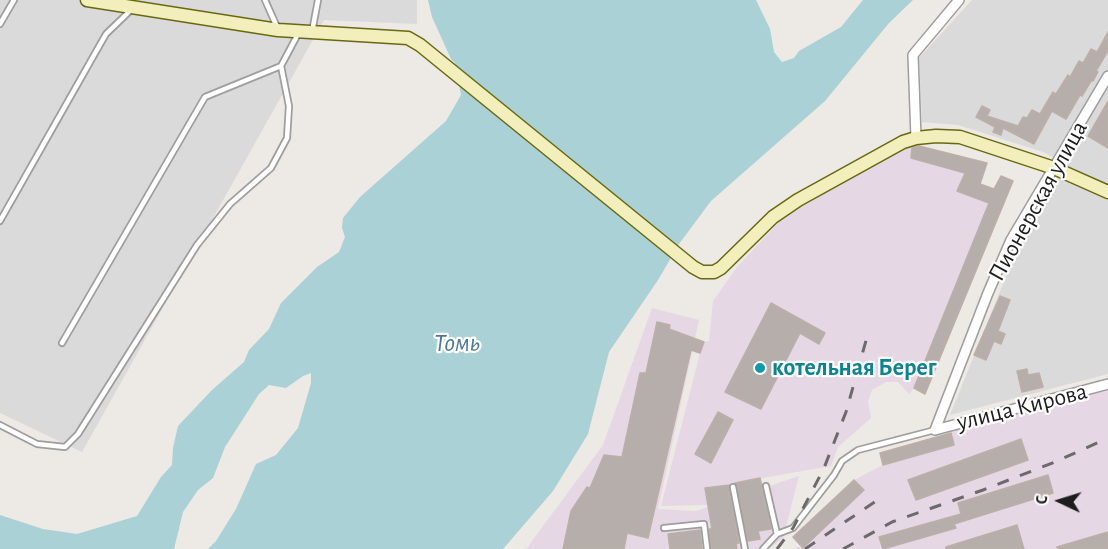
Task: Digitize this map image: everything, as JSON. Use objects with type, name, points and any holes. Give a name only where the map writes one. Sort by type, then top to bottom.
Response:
[{"type":"main road","points":[[87,0],[278,30],[408,38],[420,45],[702,272],[714,272],[721,268],[773,217],[798,200],[903,142],[916,138],[960,137],[1054,168],[1108,192]]},
{"type":"street","points":[[916,138],[913,55],[959,0]]},
{"type":"street","name":"Пионерская улица","points":[[935,430],[1011,240],[1108,76]]},
{"type":"street","name":"улица Кирова","points":[[935,430],[1108,384]]},
{"type":"lane","points":[[0,24],[14,0]]},
{"type":"lane","points":[[265,0],[278,30]]},
{"type":"lane","points":[[62,343],[205,97],[281,66],[306,32],[318,0]]},
{"type":"lane","points":[[0,221],[106,34],[134,7]]},
{"type":"lane","points":[[0,425],[37,444],[65,447],[78,434],[197,245],[230,204],[272,168],[287,138],[289,106],[281,66]]},
{"type":"lane","points":[[763,549],[777,534],[793,528],[834,475],[842,461],[858,450],[935,430]]},
{"type":"lane","points":[[766,486],[777,534]]},
{"type":"lane","points":[[733,487],[745,549]]},
{"type":"lane","points":[[664,528],[704,524],[707,549]]},
{"type":"shaded area","points":[[0,0],[417,0],[417,24],[324,20],[82,452],[0,413]]},
{"type":"shaded area","points":[[972,0],[1108,0],[1108,374],[950,415],[1022,237],[1066,164],[1043,152],[958,125],[922,122],[919,58]]},
{"type":"shaded area","points":[[913,145],[911,158],[964,172],[957,191],[989,203],[914,388],[909,394],[898,382],[886,382],[872,390],[868,401],[871,418],[838,447],[831,466],[706,488],[708,505],[661,506],[700,353],[704,342],[709,341],[713,301],[737,267],[781,220],[885,156]]},
{"type":"shaded area","points":[[652,308],[699,320],[658,509],[696,511],[799,476],[783,538],[768,549],[526,549],[603,445]]},
{"type":"shaded area","points":[[1108,389],[1108,549],[795,549],[803,547],[864,490],[854,480],[883,465],[954,445],[951,432]]},
{"type":"water","name":"Томь","points":[[428,0],[756,0],[770,29],[774,52],[782,62],[794,58],[799,51],[841,27],[863,0],[913,0],[889,23],[825,101],[711,201],[679,244],[658,280],[609,352],[588,434],[553,491],[503,549],[208,549],[216,541],[236,509],[256,464],[276,455],[298,428],[311,383],[311,373],[286,388],[269,385],[259,394],[225,447],[213,478],[198,490],[183,512],[174,549],[0,549],[0,515],[43,529],[77,534],[137,516],[161,477],[172,465],[178,426],[212,390],[244,362],[249,350],[269,329],[281,303],[317,267],[339,252],[345,237],[342,228],[343,218],[360,197],[446,121],[461,95],[455,63],[432,17]]},
{"type":"building","points":[[1108,32],[1108,51],[1093,81],[1082,96],[1080,95],[1066,119],[1052,111],[1034,144],[1003,128],[1001,135],[993,132],[995,127],[976,117],[982,106],[990,110],[987,116],[1018,126],[1023,117],[1027,118],[1032,110],[1040,114],[1053,92],[1056,94],[1079,61],[1083,63],[1091,49],[1097,52]]},
{"type":"building","points":[[1108,101],[1108,148],[1088,136]]},
{"type":"building","points":[[919,146],[987,163],[980,184],[994,189],[1001,176],[1013,181],[925,394],[914,388],[989,203],[957,191],[965,173],[911,158],[912,148]]},
{"type":"building","points":[[1000,296],[1010,300],[998,331],[1005,334],[1001,344],[994,341],[986,360],[974,355]]},
{"type":"building","name":"котельная Берег","points":[[771,303],[825,333],[819,344],[800,333],[761,409],[725,392]]},
{"type":"building","points":[[657,322],[670,325],[669,329],[704,342],[700,353],[691,350],[648,538],[627,533],[624,549],[563,549],[571,511],[587,487],[590,488],[604,455],[622,457],[640,373],[646,373]]},
{"type":"building","points":[[1027,369],[1028,375],[1039,373],[1043,387],[1022,392],[1017,371]]},
{"type":"building","points":[[718,412],[733,420],[711,463],[695,454]]},
{"type":"building","points":[[951,433],[954,445],[883,465],[880,453]]},
{"type":"building","points":[[1021,439],[1028,460],[916,500],[908,480]]},
{"type":"building","points":[[1048,475],[1053,493],[954,524],[956,528],[883,549],[879,537],[961,514],[958,503]]},
{"type":"building","points":[[760,478],[771,529],[758,531],[760,539],[748,541],[735,483]]},
{"type":"building","points":[[854,480],[864,490],[803,548],[793,537]]},
{"type":"building","points":[[729,485],[739,543],[736,544],[737,549],[711,549],[709,529],[712,529],[705,488]]},
{"type":"building","points":[[1017,525],[1024,549],[946,549],[946,547]]},
{"type":"building","points":[[700,530],[702,549],[670,549],[668,534]]},
{"type":"building","points":[[1108,532],[1108,549],[1058,549],[1057,547]]},
{"type":"railway","points":[[777,549],[793,528],[824,468],[846,412],[867,337]]},
{"type":"railway","points":[[843,549],[892,522],[983,490],[1055,462],[1108,438]]},
{"type":"railway","points":[[805,549],[876,501]]},
{"type":"place","name":"котельная Берег","points":[[760,368]]}]
